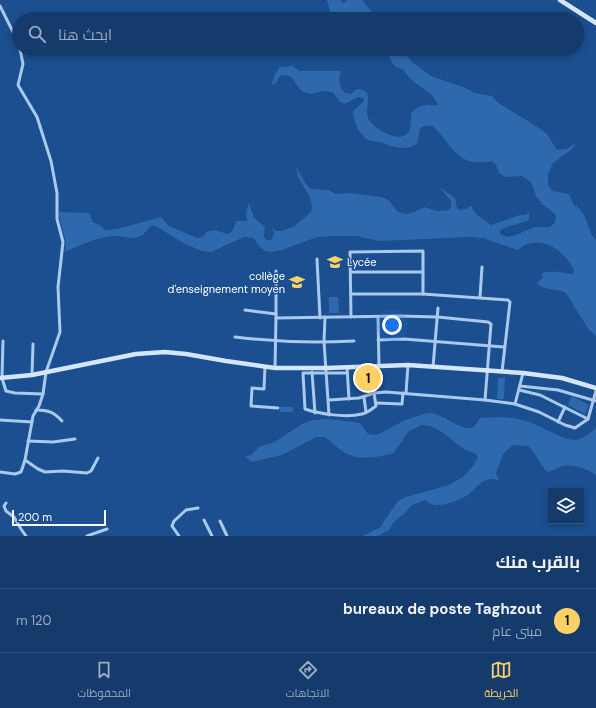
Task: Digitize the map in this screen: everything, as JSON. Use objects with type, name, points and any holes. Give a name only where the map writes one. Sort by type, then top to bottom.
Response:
[{"type":"main road","points":[[560,0],[579,12]]},
{"type":"main road","points":[[584,15],[596,23]]},
{"type":"main road","points":[[1,378],[32,375],[136,354],[156,352],[186,354],[275,368],[408,365],[488,370],[562,378],[596,388]]},
{"type":"street","points":[[0,6],[12,30]]},
{"type":"street","points":[[0,472],[19,474],[21,472],[25,460],[32,422],[43,394],[46,372],[60,332],[58,287],[63,242],[57,219],[58,193],[51,161],[37,117],[18,85],[22,64],[21,56]]},
{"type":"street","points":[[351,317],[350,252],[421,251],[424,253],[423,294]]},
{"type":"street","points":[[317,259],[320,318]]},
{"type":"street","points":[[480,297],[482,267]]},
{"type":"street","points":[[275,368],[276,271]]},
{"type":"street","points":[[351,272],[424,272]]},
{"type":"street","points":[[351,294],[423,294],[509,300],[502,372]]},
{"type":"street","points":[[434,367],[438,308]]},
{"type":"street","points":[[245,310],[276,314]]},
{"type":"street","points":[[276,318],[378,316],[438,317],[488,322],[491,324],[485,400]]},
{"type":"street","points":[[347,373],[303,373],[305,409],[314,413],[322,412],[329,415],[362,414],[376,406],[374,393],[378,340],[378,316]]},
{"type":"street","points":[[325,317],[324,342],[327,368],[329,415]]},
{"type":"street","points":[[235,337],[276,341],[354,341]]},
{"type":"street","points":[[378,340],[404,338],[504,347]]},
{"type":"street","points":[[3,340],[1,378],[4,388],[8,392],[43,394]]},
{"type":"street","points":[[32,375],[33,344]]},
{"type":"street","points":[[376,403],[402,404],[405,393],[408,365]]},
{"type":"street","points":[[265,367],[264,389],[252,388],[251,406],[278,408]]},
{"type":"street","points":[[347,367],[349,398]]},
{"type":"street","points":[[363,367],[364,391]]},
{"type":"street","points":[[312,368],[314,413]]},
{"type":"street","points":[[515,404],[523,373]]},
{"type":"street","points":[[520,386],[558,390],[595,401]]},
{"type":"street","points":[[519,390],[540,395],[588,419]]},
{"type":"street","points":[[329,400],[364,397],[374,393],[405,393],[485,400],[515,404],[575,428],[588,419],[595,401],[596,391]]},
{"type":"street","points":[[364,397],[366,412]]},
{"type":"street","points":[[558,422],[565,407]]},
{"type":"street","points":[[36,410],[47,410],[52,412],[62,421]]},
{"type":"street","points":[[0,420],[32,422]]},
{"type":"street","points":[[28,441],[53,442],[75,439]]},
{"type":"street","points":[[25,460],[45,472],[63,470],[87,473],[91,471],[98,458]]},
{"type":"street","points":[[6,503],[4,506],[6,511],[14,517],[26,536]]},
{"type":"street","points":[[179,536],[172,526],[174,521],[186,510],[198,508]]},
{"type":"street","points":[[204,520],[212,536]]},
{"type":"street","points":[[220,522],[227,536]]},
{"type":"street","points":[[87,536],[107,529]]},
{"type":"shaded area","points":[[327,0],[340,0],[344,3],[347,0],[362,0],[371,12],[330,12]]},
{"type":"shaded area","points":[[389,56],[406,56],[431,76],[463,87],[475,93],[492,96],[497,102],[547,134],[557,150],[567,149],[577,142],[572,149],[553,163],[548,174],[548,185],[552,191],[569,194],[574,205],[580,209],[584,215],[596,241],[596,336],[589,330],[566,293],[559,290],[544,288],[537,284],[543,277],[541,274],[556,272],[571,274],[574,270],[560,252],[547,244],[533,243],[525,245],[518,250],[483,238],[470,237],[380,241],[356,236],[331,236],[317,237],[282,250],[271,252],[265,251],[259,246],[254,238],[244,237],[211,252],[202,251],[185,244],[152,225],[144,234],[135,238],[113,236],[101,238],[65,252],[66,242],[59,212],[89,213],[93,222],[101,226],[104,230],[117,229],[161,217],[169,226],[197,238],[203,237],[206,232],[214,230],[228,234],[233,230],[236,221],[247,221],[246,212],[249,203],[254,218],[265,227],[264,237],[266,240],[272,240],[274,233],[272,228],[276,231],[282,231],[295,226],[311,212],[312,207],[310,197],[298,177],[296,166],[310,189],[328,190],[336,194],[350,193],[382,197],[389,201],[398,212],[405,214],[412,213],[424,207],[437,211],[449,210],[451,207],[451,201],[439,187],[455,198],[457,209],[461,210],[471,206],[480,217],[491,225],[520,215],[526,215],[529,212],[529,220],[500,230],[500,234],[504,236],[514,236],[532,228],[549,227],[553,224],[556,215],[542,204],[536,196],[531,182],[522,176],[506,177],[499,173],[496,165],[492,161],[480,163],[471,162],[463,158],[451,148],[433,126],[422,127],[418,140],[413,146],[405,148],[394,147],[380,142],[371,141],[360,133],[354,119],[353,111],[364,101],[363,98],[358,97],[345,104],[331,92],[324,91],[311,94],[307,93],[300,89],[292,78],[285,75],[280,76],[277,82],[271,86],[275,74],[280,67],[292,66],[300,71],[341,71],[340,83],[341,88],[345,93],[351,94],[355,90],[359,89],[367,93],[367,115],[371,122],[387,134],[400,137],[409,131],[411,113],[414,110],[421,106],[438,105],[432,95],[410,79],[403,69],[393,64]]},
{"type":"shaded area","points":[[329,297],[338,297],[339,313],[329,313]]},
{"type":"shaded area","points":[[498,378],[505,378],[504,399],[497,399]]},
{"type":"shaded area","points":[[572,396],[589,405],[585,414],[568,405]]},
{"type":"shaded area","points":[[280,407],[293,407],[293,412],[280,412]]},
{"type":"shaded area","points":[[430,413],[441,416],[467,428],[473,428],[480,418],[498,417],[523,420],[564,438],[575,440],[584,437],[596,428],[596,475],[583,468],[573,466],[559,467],[547,472],[528,446],[513,445],[503,454],[496,473],[499,481],[494,479],[485,480],[466,496],[449,503],[435,505],[425,500],[412,505],[394,522],[389,530],[378,536],[363,536],[381,527],[398,501],[406,497],[449,485],[463,477],[473,466],[478,457],[476,454],[465,450],[442,432],[431,426],[421,425],[408,432],[394,453],[381,456],[368,458],[354,457],[342,451],[325,437],[316,437],[282,455],[252,462],[245,457],[251,455],[260,446],[273,443],[302,424],[312,420],[328,419],[360,423],[368,434],[377,435],[405,420]]},
{"type":"place","name":"Lycée","points":[[335,262]]},
{"type":"place","name":"collège d'enseignement moyen","points":[[297,282]]},
{"type":"place","name":"bureaux de poste Taghzout","points":[[368,378]]}]
